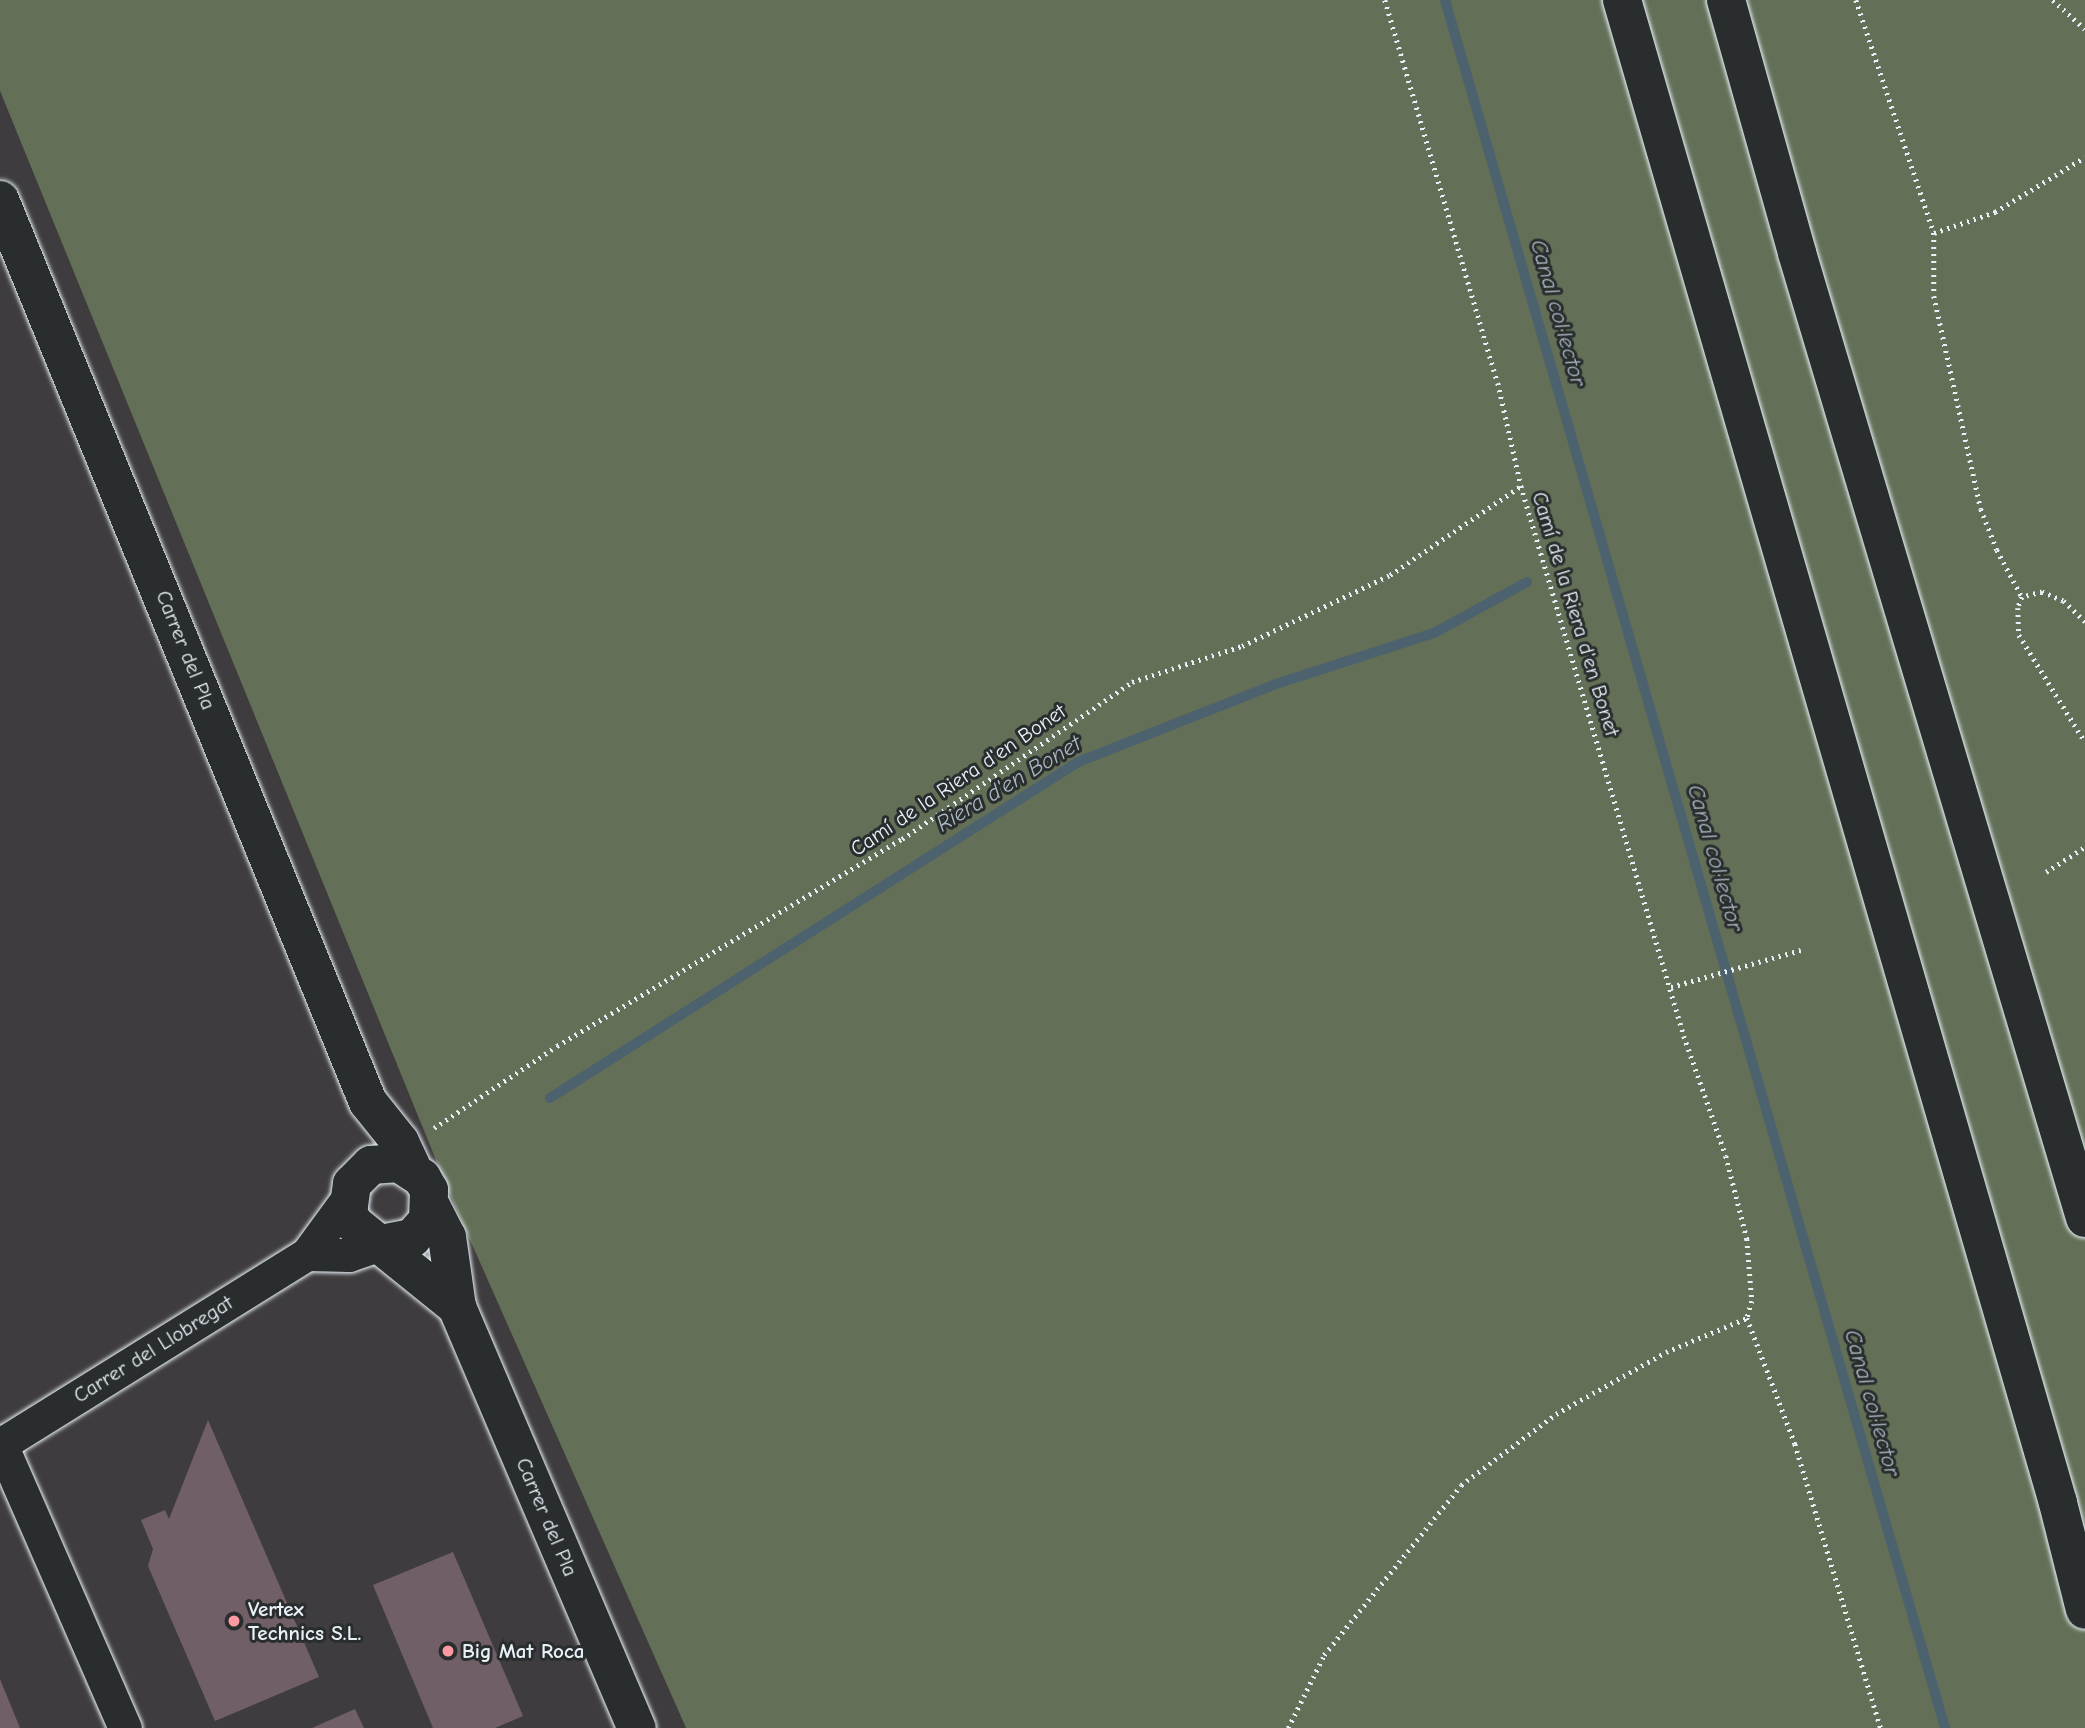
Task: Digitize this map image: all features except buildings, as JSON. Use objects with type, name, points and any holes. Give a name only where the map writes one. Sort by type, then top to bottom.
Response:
[{"type":"main road","points":[[1622,0],[2058,1503],[2085,1610]]},
{"type":"main road","points":[[1726,0],[1797,253],[2085,1219]]},
{"type":"main road","name":"Carrer del Pla","points":[[0,200],[368,1102],[429,1190],[431,1206],[447,1237],[457,1307],[637,1728]]},
{"type":"main road","name":"Carrer del Pla","points":[[368,1102],[354,1185],[353,1223],[361,1234],[381,1244],[457,1307]]},
{"type":"main road","points":[[354,1185],[385,1161],[406,1155]]},
{"type":"main road","points":[[381,1244],[412,1238],[428,1220],[431,1206]]},
{"type":"street","name":"Carrer del Llobregat","points":[[1,1444],[307,1254],[354,1185]]},
{"type":"street","points":[[307,1254],[349,1255],[381,1244]]},
{"type":"street","points":[[1,1444],[125,1728]]},
{"type":"path","points":[[1385,0],[1498,383],[1521,486]]},
{"type":"path","points":[[1856,0],[1934,233],[1934,296],[1981,509],[1997,550],[2022,597],[2017,620],[2019,635],[2085,742]]},
{"type":"path","points":[[2053,0],[2085,29]]},
{"type":"path","points":[[1934,233],[1995,212],[2085,158]]},
{"type":"path","name":"Camí de la Riera d'en Bonet","points":[[406,1155],[442,1125],[557,1046],[902,839],[1132,682],[1242,646],[1390,575],[1521,486],[1671,987],[1726,1156],[1747,1239],[1752,1301],[1747,1318]]},
{"type":"path","points":[[2022,597],[2042,592],[2053,595],[2085,622]]},
{"type":"path","points":[[2046,872],[2085,847]]},
{"type":"path","points":[[1671,987],[1801,950]]},
{"type":"path","points":[[1289,1728],[1324,1655],[1461,1485],[1556,1414],[1666,1352],[1747,1318],[1804,1470],[1881,1728]]},
{"type":"shaded area","points":[[0,91],[451,1197],[686,1728],[0,1728]]},
{"type":"green space","points":[[0,0],[2085,0],[2085,1728],[686,1728],[451,1197],[0,91]]},
{"type":"waterway","name":"Canal col·lector","points":[[1445,0],[1945,1728]]},
{"type":"waterway","name":"Riera d'en Bonet","points":[[550,1098],[1078,762],[1276,684],[1434,633],[1527,582]]},
{"type":"place","name":"Vertex Technics S.L.","points":[[234,1621]]},
{"type":"place","name":"Big Mat Roca","points":[[448,1651]]}]
